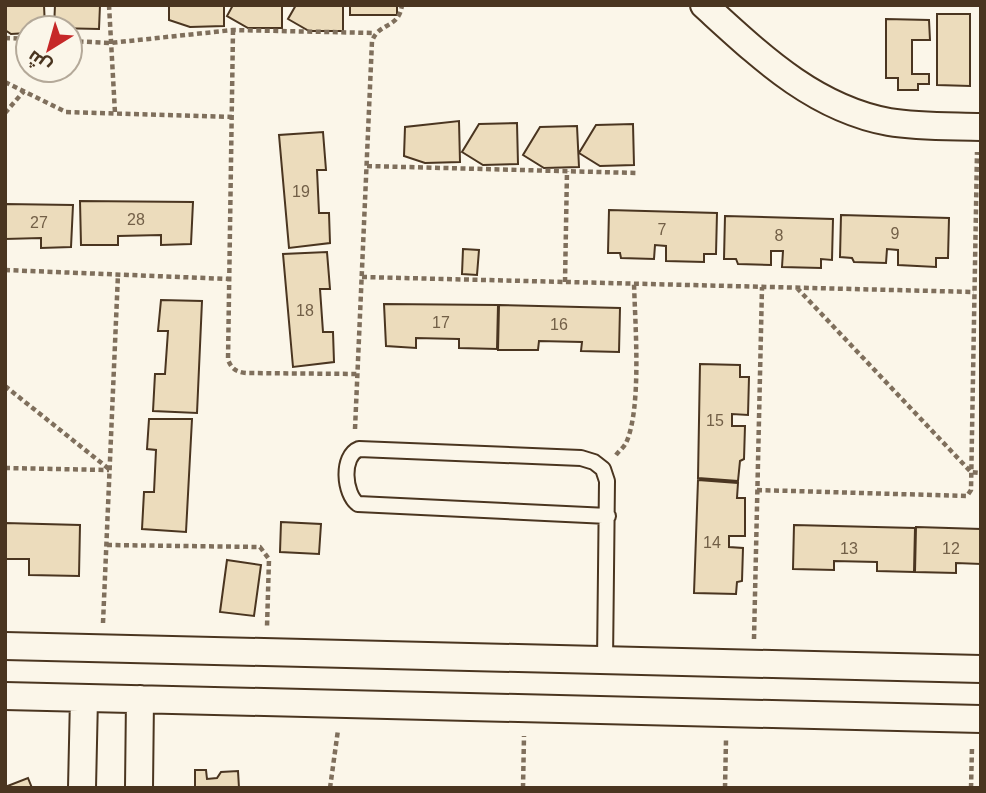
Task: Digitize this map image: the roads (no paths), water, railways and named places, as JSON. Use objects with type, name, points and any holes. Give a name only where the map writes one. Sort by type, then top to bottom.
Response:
[{"type":"street","points":[[704,5],[765,61],[802,88],[844,109],[889,122],[979,127]]},
{"type":"street","points":[[5,646],[981,669]]},
{"type":"street","points":[[5,696],[977,719]]},
{"type":"street","points":[[82,788],[84,698]]},
{"type":"street","points":[[139,788],[140,699]]},
{"type":"lane","points":[[606,661],[608,516],[607,481],[603,469],[594,462],[581,458],[359,449],[354,451],[348,460],[348,493],[358,504],[608,516]]}]
